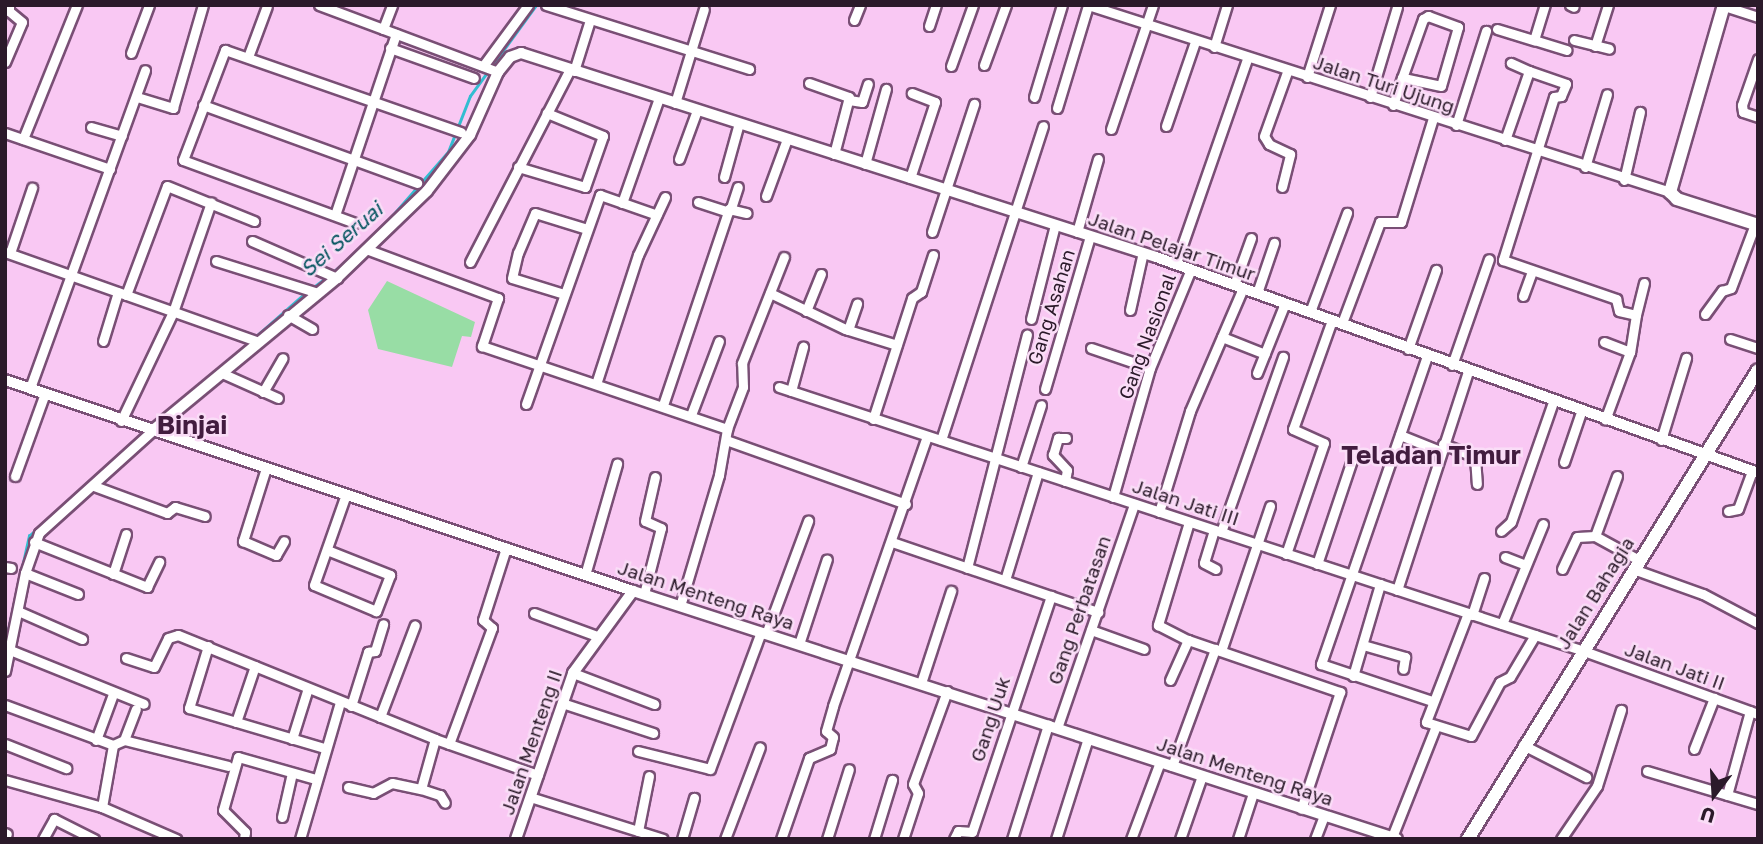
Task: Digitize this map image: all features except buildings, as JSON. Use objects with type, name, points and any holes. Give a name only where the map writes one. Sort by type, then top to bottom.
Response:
[{"type":"main road","points":[[1723,6],[1670,192],[1677,199],[1756,225]]},
{"type":"main road","name":"Jalan Bahagia","points":[[1468,839],[1581,650],[1758,370]]},
{"type":"street","points":[[5,62],[8,43],[22,22],[9,12],[9,5]]},
{"type":"street","points":[[23,139],[78,5]]},
{"type":"street","points":[[131,53],[149,5]]},
{"type":"street","points":[[137,97],[173,107],[204,5]]},
{"type":"street","points":[[319,5],[344,10],[383,29],[489,69]]},
{"type":"street","points":[[383,29],[391,5]]},
{"type":"street","points":[[5,669],[25,573],[39,533],[152,431],[224,374],[251,339],[288,315],[311,291],[366,249],[456,156],[489,69],[528,5]]},
{"type":"street","points":[[546,5],[749,69]]},
{"type":"street","points":[[854,20],[860,5]]},
{"type":"street","points":[[929,26],[936,5]]},
{"type":"street","points":[[951,66],[973,5]]},
{"type":"street","points":[[984,65],[1006,5]]},
{"type":"street","points":[[1034,97],[1062,5]]},
{"type":"street","points":[[1057,108],[1088,5]]},
{"type":"street","name":"Jalan Turi Ujung","points":[[1088,5],[1287,72],[1624,180],[1670,192]]},
{"type":"street","points":[[1111,129],[1153,5]]},
{"type":"street","points":[[1214,47],[1227,5]]},
{"type":"street","points":[[1307,78],[1330,5]]},
{"type":"street","points":[[1534,40],[1545,5]]},
{"type":"street","points":[[1595,46],[1608,5]]},
{"type":"street","points":[[248,57],[267,6]]},
{"type":"street","points":[[1723,6],[1758,17]]},
{"type":"street","points":[[1370,97],[1397,7]]},
{"type":"street","points":[[675,103],[704,9]]},
{"type":"street","points":[[1393,104],[1402,78],[1423,19],[1456,24],[1458,31],[1441,86],[1402,78]]},
{"type":"street","points":[[470,262],[518,167],[572,70],[590,20]]},
{"type":"street","points":[[1497,29],[1566,50]]},
{"type":"street","points":[[1456,125],[1486,31]]},
{"type":"street","points":[[335,215],[396,34]]},
{"type":"street","points":[[1574,40],[1608,49]]},
{"type":"street","points":[[1166,126],[1195,42]]},
{"type":"street","points":[[390,48],[474,78]]},
{"type":"street","points":[[355,223],[183,160],[224,52],[248,57],[458,131]]},
{"type":"street","name":"Jalan Pelajar Timur","points":[[489,69],[520,53],[1176,263],[1553,402],[1755,472]]},
{"type":"street","points":[[1176,263],[1247,59]]},
{"type":"street","points":[[1758,59],[1742,105],[1744,112],[1758,117]]},
{"type":"street","points":[[1511,63],[1566,84],[1562,96],[1554,97],[1503,260],[1616,299],[1619,311],[1636,315]]},
{"type":"street","points":[[30,388],[145,70]]},
{"type":"street","points":[[1505,140],[1530,71]]},
{"type":"street","points":[[1282,187],[1290,155],[1266,142],[1264,136],[1287,72]]},
{"type":"street","points":[[809,83],[849,100],[862,102],[868,84]]},
{"type":"street","points":[[865,164],[886,89]]},
{"type":"street","points":[[910,178],[935,102],[912,93]]},
{"type":"street","points":[[1585,167],[1607,94]]},
{"type":"street","points":[[622,203],[659,98]]},
{"type":"street","points":[[834,154],[849,100]]},
{"type":"street","points":[[932,232],[974,104]]},
{"type":"street","points":[[203,105],[417,183]]},
{"type":"street","points":[[679,159],[697,110]]},
{"type":"street","points":[[1624,180],[1640,112]]},
{"type":"street","points":[[518,167],[585,187],[603,136],[547,113]]},
{"type":"street","points":[[1286,554],[1324,443],[1293,429],[1380,222],[1401,222],[1433,118]]},
{"type":"street","points":[[724,177],[739,123]]},
{"type":"street","points":[[941,440],[1043,126]]},
{"type":"street","points":[[91,127],[122,136]]},
{"type":"street","points":[[5,133],[110,169]]},
{"type":"street","points":[[766,196],[787,139]]},
{"type":"street","points":[[1077,232],[1098,159]]},
{"type":"street","points":[[103,341],[167,186],[254,220]]},
{"type":"street","points":[[663,405],[738,187]]},
{"type":"street","points":[[32,188],[8,252],[251,339]]},
{"type":"street","points":[[526,404],[600,195],[657,215]]},
{"type":"street","points":[[596,384],[635,265],[665,197]]},
{"type":"street","points":[[121,421],[173,312],[211,202]]},
{"type":"street","points":[[698,202],[747,213]]},
{"type":"street","points":[[1310,312],[1347,213]]},
{"type":"street","points":[[564,294],[512,278],[518,253],[535,214],[587,229]]},
{"type":"street","points":[[1031,318],[1055,225]]},
{"type":"street","points":[[1705,314],[1722,291],[1731,288],[1756,225]]},
{"type":"street","name":"Gang Asahan","points":[[1045,389],[1090,236]]},
{"type":"street","points":[[1159,512],[1190,411],[1222,337],[1251,238]]},
{"type":"street","points":[[251,241],[332,275]]},
{"type":"street","points":[[1256,293],[1274,243]]},
{"type":"street","points":[[366,249],[498,298],[481,345],[727,429]]},
{"type":"street","points":[[1130,310],[1143,252]]},
{"type":"street","points":[[873,419],[897,345],[933,255]]},
{"type":"street","points":[[680,606],[727,429],[743,387],[742,363],[785,257]]},
{"type":"street","points":[[1452,365],[1489,260]]},
{"type":"street","points":[[216,261],[311,291]]},
{"type":"street","name":"Gang Nasional","points":[[1113,497],[1150,368],[1191,269]]},
{"type":"street","points":[[1408,349],[1436,270]]},
{"type":"street","points":[[1523,296],[1532,271]]},
{"type":"street","points":[[806,311],[821,274]]},
{"type":"street","points":[[1605,420],[1630,352],[1644,283]]},
{"type":"street","points":[[770,293],[848,330],[897,345]]},
{"type":"street","points":[[1257,373],[1286,303]]},
{"type":"street","points":[[848,330],[857,304]]},
{"type":"street","points":[[288,315],[312,329]]},
{"type":"street","points":[[967,568],[1027,335]]},
{"type":"street","points":[[1222,337],[1265,354]]},
{"type":"street","points":[[1730,339],[1758,348]]},
{"type":"street","points":[[691,415],[719,341]]},
{"type":"street","points":[[1604,342],[1630,352]]},
{"type":"street","points":[[791,391],[803,347]]},
{"type":"street","points":[[1091,348],[1150,368]]},
{"type":"street","points":[[1427,356],[1321,664],[1432,701]]},
{"type":"street","points":[[1216,569],[1204,563],[1283,357]]},
{"type":"street","points":[[263,392],[283,358]]},
{"type":"street","points":[[1661,440],[1686,358]]},
{"type":"street","points":[[1397,590],[1441,447],[1468,371]]},
{"type":"street","points":[[224,374],[278,398]]},
{"type":"street","name":"Jalan Menteng Raya","points":[[5,380],[584,575],[1010,711],[1394,838]]},
{"type":"street","name":"Jalan Jati III","points":[[779,387],[1581,650]]},
{"type":"street","points":[[15,476],[45,393]]},
{"type":"street","points":[[1501,531],[1511,522],[1553,402]]},
{"type":"street","points":[[1021,467],[1041,405]]},
{"type":"street","points":[[1564,461],[1581,412]]},
{"type":"street","points":[[1400,435],[1475,457],[1477,484]]},
{"type":"street","points":[[781,839],[809,758],[830,749],[833,737],[826,731],[906,504],[927,436]]},
{"type":"street","points":[[1065,481],[1067,470],[1053,455],[1058,438],[1066,438]]},
{"type":"street","points":[[726,440],[906,504]]},
{"type":"street","points":[[1317,564],[1354,454]]},
{"type":"street","points":[[584,575],[617,464]]},
{"type":"street","points":[[266,468],[243,541],[276,555],[284,541]]},
{"type":"street","points":[[1004,580],[1038,472]]},
{"type":"street","points":[[1728,511],[1738,509],[1755,472]]},
{"type":"street","points":[[1595,536],[1617,476]]},
{"type":"street","points":[[639,593],[661,528],[645,520],[655,477]]},
{"type":"street","points":[[94,486],[167,513],[175,507],[205,516]]},
{"type":"street","points":[[327,550],[390,575],[376,611],[314,587],[346,494]]},
{"type":"street","name":"Gang Perbatasan","points":[[1012,839],[1098,612],[1134,504]]},
{"type":"street","points":[[1172,766],[1258,544],[1270,506]]},
{"type":"street","points":[[638,751],[710,769],[808,521]]},
{"type":"street","points":[[1189,522],[1156,620],[1159,626],[1188,640],[1340,692],[1301,809]]},
{"type":"street","points":[[1502,624],[1543,524]]},
{"type":"street","points":[[113,574],[126,534]]},
{"type":"street","points":[[1562,569],[1577,537],[1595,536],[1636,565],[1703,594],[1758,623]]},
{"type":"street","points":[[34,542],[148,587],[159,562]]},
{"type":"street","points":[[892,542],[1098,612]]},
{"type":"street","points":[[449,744],[492,628],[483,620],[506,548]]},
{"type":"street","points":[[1505,557],[1526,565]]},
{"type":"street","points":[[799,644],[827,559]]},
{"type":"street","points":[[25,573],[78,594]]},
{"type":"street","points":[[1484,578],[1424,722],[1471,736],[1500,682],[1510,677],[1535,635]]},
{"type":"street","points":[[1353,676],[1380,584]]},
{"type":"street","points":[[921,683],[951,591]]},
{"type":"street","name":"Jalan Menteng II","points":[[516,839],[573,673],[597,636],[639,593]]},
{"type":"street","name":"Gang Uuk","points":[[954,839],[958,831],[972,832],[1010,711],[1051,596]]},
{"type":"street","points":[[18,611],[82,639]]},
{"type":"street","points":[[534,613],[597,636]]},
{"type":"street","points":[[351,706],[368,652],[375,651],[383,624]]},
{"type":"street","points":[[380,717],[415,625]]},
{"type":"street","points":[[1091,630],[1144,649]]},
{"type":"street","points":[[126,658],[154,667],[172,635],[208,646],[435,739],[538,775]]},
{"type":"street","points":[[1170,680],[1188,640]]},
{"type":"street","points":[[1363,645],[1405,657],[1403,669]]},
{"type":"street","points":[[208,646],[188,707],[324,748]]},
{"type":"street","points":[[10,650],[140,707],[124,740]]},
{"type":"street","name":"Jalan Jati II","points":[[1581,650],[1754,712]]},
{"type":"street","points":[[236,722],[255,666]]},
{"type":"street","points":[[573,673],[654,704]]},
{"type":"street","points":[[292,739],[308,688]]},
{"type":"street","points":[[903,839],[918,794],[913,784],[947,691]]},
{"type":"street","points":[[96,740],[113,694]]},
{"type":"street","points":[[1694,750],[1714,698]]},
{"type":"street","points":[[300,839],[324,748],[340,702]]},
{"type":"street","points":[[562,703],[653,733]]},
{"type":"street","points":[[5,705],[113,745],[124,740],[228,766]]},
{"type":"street","points":[[1561,839],[1597,786],[1621,710]]},
{"type":"street","points":[[1727,795],[1754,712]]},
{"type":"street","points":[[1394,838],[1436,726]]},
{"type":"street","points":[[1056,839],[1088,738]]},
{"type":"street","points":[[421,789],[435,739]]},
{"type":"street","points":[[5,744],[66,768]]},
{"type":"street","points":[[102,807],[113,745]]},
{"type":"street","points":[[1523,745],[1586,777]]},
{"type":"street","points":[[725,839],[760,747]]},
{"type":"street","points":[[244,839],[245,832],[223,810],[237,758],[316,779]]},
{"type":"street","points":[[1131,839],[1160,762]]},
{"type":"street","points":[[827,839],[849,769]]},
{"type":"street","points":[[1647,771],[1758,804]]},
{"type":"street","points":[[282,817],[292,773]]},
{"type":"street","points":[[638,831],[649,776]]},
{"type":"street","points":[[1180,839],[1202,776]]},
{"type":"street","points":[[5,780],[102,807],[152,835],[176,839]]},
{"type":"street","points":[[874,839],[892,780]]},
{"type":"street","points":[[348,787],[373,793],[392,783],[441,796],[445,803]]},
{"type":"street","points":[[1238,839],[1253,793]]},
{"type":"street","points":[[530,797],[663,839]]},
{"type":"street","points":[[682,839],[694,798]]},
{"type":"street","points":[[1315,839],[1324,816]]},
{"type":"street","points":[[43,839],[54,819],[94,839]]},
{"type":"green space","points":[[387,281],[475,322],[471,337],[462,336],[452,367],[378,349],[368,310]]},
{"type":"waterway","name":"Sei Seruai","points":[[384,225],[448,152],[470,96],[536,5]]},
{"type":"waterway","name":"Sei Seruai","points":[[333,272],[352,256]]},
{"type":"waterway","name":"Sei Seruai","points":[[311,289],[328,276]]},
{"type":"waterway","name":"Sei Seruai","points":[[205,381],[305,293]]},
{"type":"waterway","name":"Sei Seruai","points":[[5,644],[29,536],[68,501]]},
{"type":"district","name":"Binjai","points":[[192,425]]},
{"type":"district","name":"Teladan Timur","points":[[1431,455]]}]
